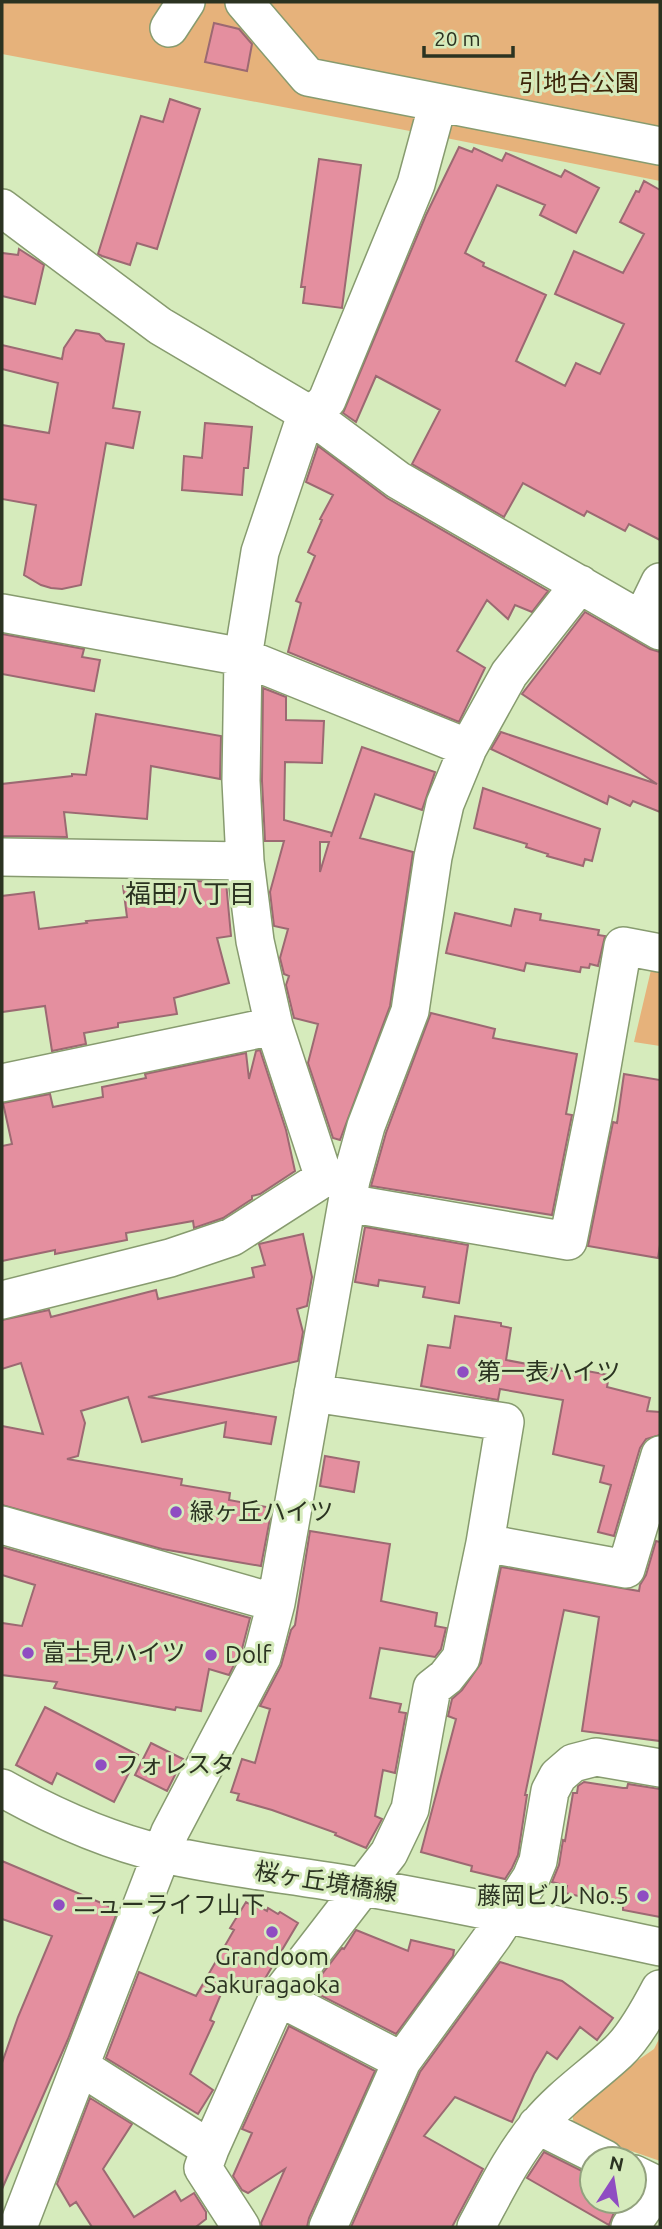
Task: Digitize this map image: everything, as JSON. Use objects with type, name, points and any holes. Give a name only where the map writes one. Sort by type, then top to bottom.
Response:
[{"type":"street","points":[[244,2],[308,77],[660,146]]},
{"type":"street","points":[[340,1187],[274,1026],[256,941],[245,861],[241,781],[243,657],[260,552],[302,427],[327,400],[416,184],[438,103]]},
{"type":"street","points":[[2,208],[160,326],[312,416],[398,480],[651,625],[660,582]]},
{"type":"street","points":[[18,2227],[161,1853],[262,1657],[276,1603],[313,1393],[340,1187],[410,1012],[433,857],[445,804],[468,748],[509,674],[580,584]]},
{"type":"street","points":[[2,613],[243,657],[468,748]]},
{"type":"street","points":[[2,857],[245,861]]},
{"type":"street","points":[[2,1300],[170,1258],[232,1237],[340,1187],[568,1241],[595,1108],[623,946],[660,953]]},
{"type":"street","points":[[2,1083],[274,1026]]},
{"type":"street","points":[[241,2227],[203,2168],[278,1997],[388,1853],[410,1809],[432,1688],[446,1677],[461,1658],[485,1543],[505,1422],[313,1393]]},
{"type":"street","points":[[485,1543],[626,1569],[660,1455]]},
{"type":"street","points":[[2,1525],[276,1603]]},
{"type":"street","points":[[328,2227],[402,2061],[531,1878],[538,1861],[550,1791],[558,1776],[573,1763],[596,1757],[660,1768]]},
{"type":"street","name":"桜ヶ丘境橋線","points":[[2,1788],[39,1809],[102,1834],[161,1853],[228,1867],[364,1887],[655,1946]]},
{"type":"street","points":[[476,2227],[506,2170],[537,2125],[571,2090],[620,2050],[652,2006],[660,1989]]},
{"type":"street","points":[[278,1997],[402,2061]]},
{"type":"street","points":[[81,2067],[210,2149]]},
{"type":"street","points":[[537,2125],[578,2146]]},
{"type":"street","points":[[648,2181],[659,2186],[648,2202]]},
{"type":"green space","name":"引地台公園","points":[[2,2],[660,2],[660,181],[2,54]]},
{"type":"green space","points":[[651,970],[660,971],[660,1046],[634,1042]]},
{"type":"green space","points":[[660,2037],[660,2161],[648,2157],[648,2145],[614,2145],[574,2131],[572,2106],[654,2049]]},
{"type":"building","points":[[214,23],[239,29],[252,44],[247,71],[205,62]]},
{"type":"building","points":[[170,99],[200,109],[157,249],[137,243],[130,265],[102,256],[98,254],[141,116],[163,122]]},
{"type":"building","points":[[459,147],[472,152],[474,148],[502,161],[506,153],[561,177],[565,170],[599,188],[576,233],[540,215],[545,205],[497,185],[465,253],[484,263],[483,266],[546,295],[516,361],[565,386],[576,363],[600,374],[624,324],[555,294],[574,251],[623,273],[644,234],[620,222],[644,181],[660,190],[660,540],[629,524],[625,531],[587,511],[584,516],[523,483],[504,517],[412,464],[440,410],[376,376],[356,422],[343,413],[426,215]]},
{"type":"building","points":[[319,159],[361,165],[342,308],[303,303],[305,287],[301,287]]},
{"type":"building","points":[[19,249],[44,265],[35,304],[2,296],[2,253],[18,255]]},
{"type":"building","points":[[76,330],[99,334],[106,341],[124,344],[113,408],[140,412],[133,448],[106,443],[81,585],[62,589],[41,585],[24,575],[36,505],[2,499],[2,425],[49,433],[58,383],[2,369],[2,345],[62,359],[64,348]]},
{"type":"building","points":[[205,423],[252,427],[242,495],[182,490],[184,456],[202,458]]},
{"type":"building","points":[[318,446],[387,498],[548,591],[532,612],[515,605],[508,619],[487,600],[457,651],[485,668],[459,722],[288,652],[301,603],[296,601],[315,556],[308,552],[322,520],[320,519],[333,495],[306,482]]},
{"type":"building","points":[[585,612],[660,652],[660,812],[633,801],[630,806],[609,796],[607,804],[491,749],[501,732],[657,784],[522,694]]},
{"type":"building","points":[[2,634],[84,649],[82,657],[100,660],[94,691],[2,674]]},
{"type":"building","points":[[263,688],[286,697],[286,720],[324,721],[322,763],[285,762],[284,820],[332,833],[331,837],[362,747],[435,772],[422,810],[375,794],[360,838],[413,852],[390,1006],[340,1140],[333,1138],[308,1063],[318,1024],[294,1018],[286,985],[289,976],[284,974],[280,958],[288,929],[274,926],[270,892],[284,841],[265,841],[262,781]],"holes":[[[320,842],[329,842],[320,872]]]},
{"type":"building","points":[[96,714],[221,736],[220,779],[151,766],[147,819],[64,812],[67,837],[2,836],[2,784],[72,774],[86,775]]},
{"type":"building","points":[[483,788],[600,829],[592,861],[585,859],[583,866],[547,856],[548,854],[526,847],[527,844],[474,828]]},
{"type":"building","points":[[193,881],[226,882],[231,936],[217,938],[229,983],[174,998],[177,1014],[118,1023],[118,1027],[84,1033],[86,1044],[52,1051],[45,1006],[2,1012],[2,896],[34,892],[39,929],[127,917],[123,886],[145,883],[146,892],[193,885]]},
{"type":"building","points":[[515,909],[541,914],[540,920],[599,930],[598,935],[605,936],[598,966],[590,964],[589,968],[581,967],[580,972],[526,963],[524,971],[446,953],[455,913],[511,926]]},
{"type":"building","points":[[431,1013],[495,1029],[493,1038],[577,1054],[566,1114],[572,1115],[552,1215],[371,1186],[386,1133]]},
{"type":"building","points":[[260,1050],[286,1130],[295,1171],[260,1194],[252,1196],[252,1199],[223,1218],[194,1228],[193,1221],[126,1233],[127,1240],[2,1261],[2,1146],[12,1144],[3,1103],[50,1094],[53,1107],[103,1097],[102,1087],[146,1078],[145,1074],[246,1053],[249,1079],[256,1051]]},
{"type":"building","points":[[624,1074],[660,1080],[658,1258],[588,1246],[613,1122],[617,1123]]},
{"type":"building","points":[[365,1227],[468,1245],[459,1303],[423,1297],[425,1287],[379,1280],[378,1286],[355,1282]]},
{"type":"building","points":[[303,1234],[312,1277],[307,1306],[297,1309],[303,1332],[298,1361],[148,1397],[276,1417],[271,1444],[224,1437],[226,1422],[142,1442],[128,1397],[81,1411],[85,1423],[78,1456],[67,1459],[182,1479],[181,1485],[230,1493],[229,1500],[272,1508],[261,1566],[162,1549],[2,1505],[2,1426],[43,1434],[21,1363],[2,1369],[2,1320],[49,1310],[51,1317],[156,1290],[158,1299],[254,1277],[252,1268],[265,1265],[259,1244]]},
{"type":"building","points":[[455,1316],[501,1323],[501,1326],[511,1328],[506,1360],[580,1374],[581,1370],[609,1375],[607,1387],[650,1398],[647,1411],[660,1412],[660,1435],[646,1439],[640,1448],[614,1536],[598,1532],[611,1485],[600,1482],[604,1466],[553,1454],[563,1400],[500,1389],[498,1400],[421,1386],[428,1345],[450,1348]]},
{"type":"building","points":[[325,1456],[359,1462],[354,1492],[320,1486]]},
{"type":"building","points":[[310,1531],[390,1544],[381,1601],[437,1613],[435,1626],[446,1628],[441,1649],[435,1657],[380,1648],[370,1698],[401,1704],[399,1712],[406,1713],[395,1773],[383,1770],[375,1816],[382,1819],[366,1848],[335,1835],[336,1833],[237,1800],[239,1794],[231,1792],[242,1759],[255,1763],[270,1709],[260,1706],[281,1666],[291,1630],[295,1625]]},
{"type":"building","points":[[656,1541],[660,1542],[660,1741],[582,1731],[599,1617],[564,1610],[525,1795],[518,1855],[512,1868],[505,1879],[471,1871],[472,1866],[421,1852],[456,1719],[448,1716],[452,1699],[462,1690],[481,1663],[501,1567],[639,1591]]},
{"type":"building","points":[[2,1547],[250,1618],[242,1649],[229,1675],[209,1669],[201,1711],[176,1707],[175,1710],[54,1688],[57,1682],[2,1675],[2,1623],[22,1626],[35,1585],[2,1575]]},
{"type":"building","points":[[45,1707],[138,1755],[114,1802],[57,1773],[52,1784],[16,1765]]},
{"type":"building","points":[[151,1743],[183,1759],[167,1791],[135,1775]]},
{"type":"building","points":[[584,1782],[623,1788],[627,1788],[628,1784],[660,1789],[660,1917],[623,1910],[623,1906],[565,1893],[567,1886],[552,1882],[559,1865],[563,1840],[565,1841],[573,1793],[577,1793],[578,1786]]},
{"type":"building","points":[[2,1861],[118,1910],[68,2039],[2,2189],[2,2063],[52,1936],[2,1919]]},
{"type":"building","points":[[246,1902],[256,1908],[258,1906],[267,1911],[268,1908],[278,1914],[280,1912],[298,1923],[257,1992],[229,1975],[210,2020],[214,2022],[190,2074],[213,2090],[198,2114],[106,2058],[139,1972],[196,1996],[234,1930],[230,1928]]},
{"type":"building","points":[[356,1930],[408,1951],[411,1940],[454,1950],[453,1956],[396,2034],[310,1990]]},
{"type":"building","points":[[500,1962],[562,1981],[613,2018],[597,2040],[580,2027],[557,2059],[547,2052],[512,2122],[455,2097],[424,2136],[483,2169],[452,2227],[351,2227],[420,2072]]},
{"type":"building","points":[[289,2026],[375,2071],[307,2227],[262,2227],[261,2223],[285,2169],[248,2193],[242,2190],[233,2176],[252,2133],[242,2129]]},
{"type":"building","points":[[90,2098],[132,2124],[103,2169],[134,2217],[175,2191],[181,2201],[194,2193],[206,2212],[206,2219],[198,2227],[92,2227],[76,2202],[70,2206],[57,2184]]},
{"type":"building","points":[[544,2152],[578,2169],[578,2207],[527,2178]]},
{"type":"building","points":[[592,2215],[613,2215],[609,2225]]},
{"type":"place","name":"第一表ハイツ","points":[[463,1372]]},
{"type":"place","name":"緑ヶ丘ハイツ","points":[[176,1512]]},
{"type":"place","name":"富士見ハイツ","points":[[28,1653]]},
{"type":"place","name":"Dolf","points":[[211,1655]]},
{"type":"place","name":"フォレスタ","points":[[101,1765]]},
{"type":"place","name":"藤岡ビル No.5","points":[[643,1896]]},
{"type":"place","name":"ニューライフ山下","points":[[59,1905]]},
{"type":"place","name":"Grandoom Sakuragaoka","points":[[272,1932]]},
{"type":"district","name":"福田八丁目","points":[[190,894]]}]
